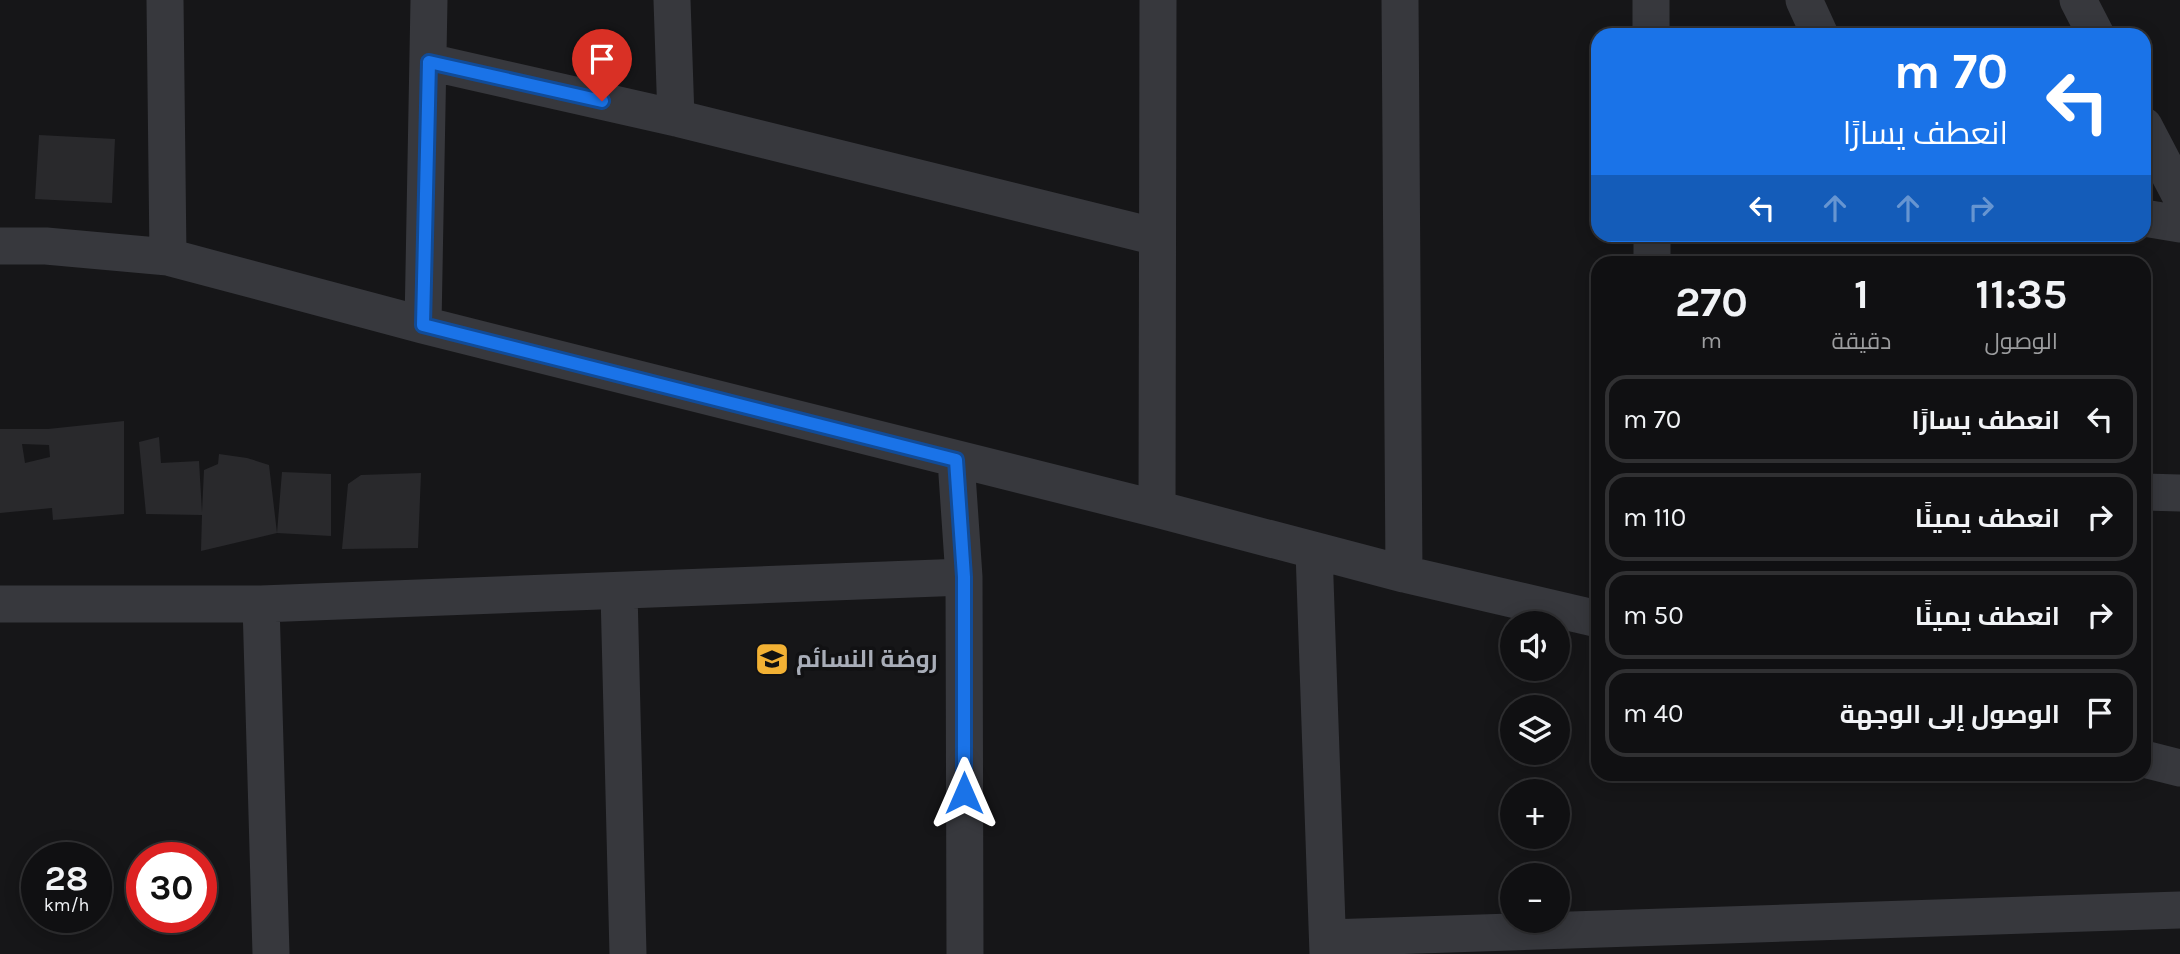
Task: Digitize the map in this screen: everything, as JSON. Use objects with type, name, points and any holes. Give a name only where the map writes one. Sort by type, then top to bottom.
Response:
[{"type":"street","points":[[165,0],[168,257]]},
{"type":"street","points":[[423,325],[429,0]]},
{"type":"street","points":[[672,0],[676,118]]},
{"type":"street","points":[[1157,509],[1158,0]]},
{"type":"street","points":[[1400,0],[1404,575]]},
{"type":"street","points":[[1651,0],[1651,28]]},
{"type":"street","points":[[1804,0],[1817,28]]},
{"type":"street","points":[[2077,0],[2092,28]]},
{"type":"street","points":[[429,62],[676,118],[1157,237]]},
{"type":"street","points":[[2151,139],[2180,195]]},
{"type":"street","points":[[2151,219],[2180,224]]},
{"type":"street","points":[[0,246],[46,246],[168,257],[423,325],[1157,509],[1404,575],[1591,617]]},
{"type":"street","points":[[956,460],[964,577],[965,954]]},
{"type":"street","points":[[2151,492],[2180,493]]},
{"type":"street","points":[[1314,551],[1328,946],[2180,910]]},
{"type":"street","points":[[0,604],[261,604],[964,577]]},
{"type":"street","points":[[619,592],[628,954]]},
{"type":"street","points":[[261,604],[271,954]]},
{"type":"street","points":[[2151,761],[2180,768]]},
{"type":"building","points":[[39,135],[115,139],[112,203],[35,199]]},
{"type":"building","points":[[124,421],[124,514],[53,520],[52,508],[0,513],[0,429],[48,429]],"holes":[[[22,444],[49,445],[50,457],[25,463]]]},
{"type":"building","points":[[159,437],[161,463],[199,461],[202,512],[204,470],[218,464],[219,454],[247,458],[269,465],[277,533],[201,551],[202,515],[146,514],[139,442]]},
{"type":"building","points":[[282,472],[331,474],[331,536],[277,533]]},
{"type":"building","points":[[421,473],[418,548],[342,549],[348,484],[361,475]]},
{"type":"place","name":"روضة النسائم","points":[[772,659]]},
{"type":"route","points":[[602,101],[429,62],[423,325],[956,460],[964,577],[964,793]]}]
